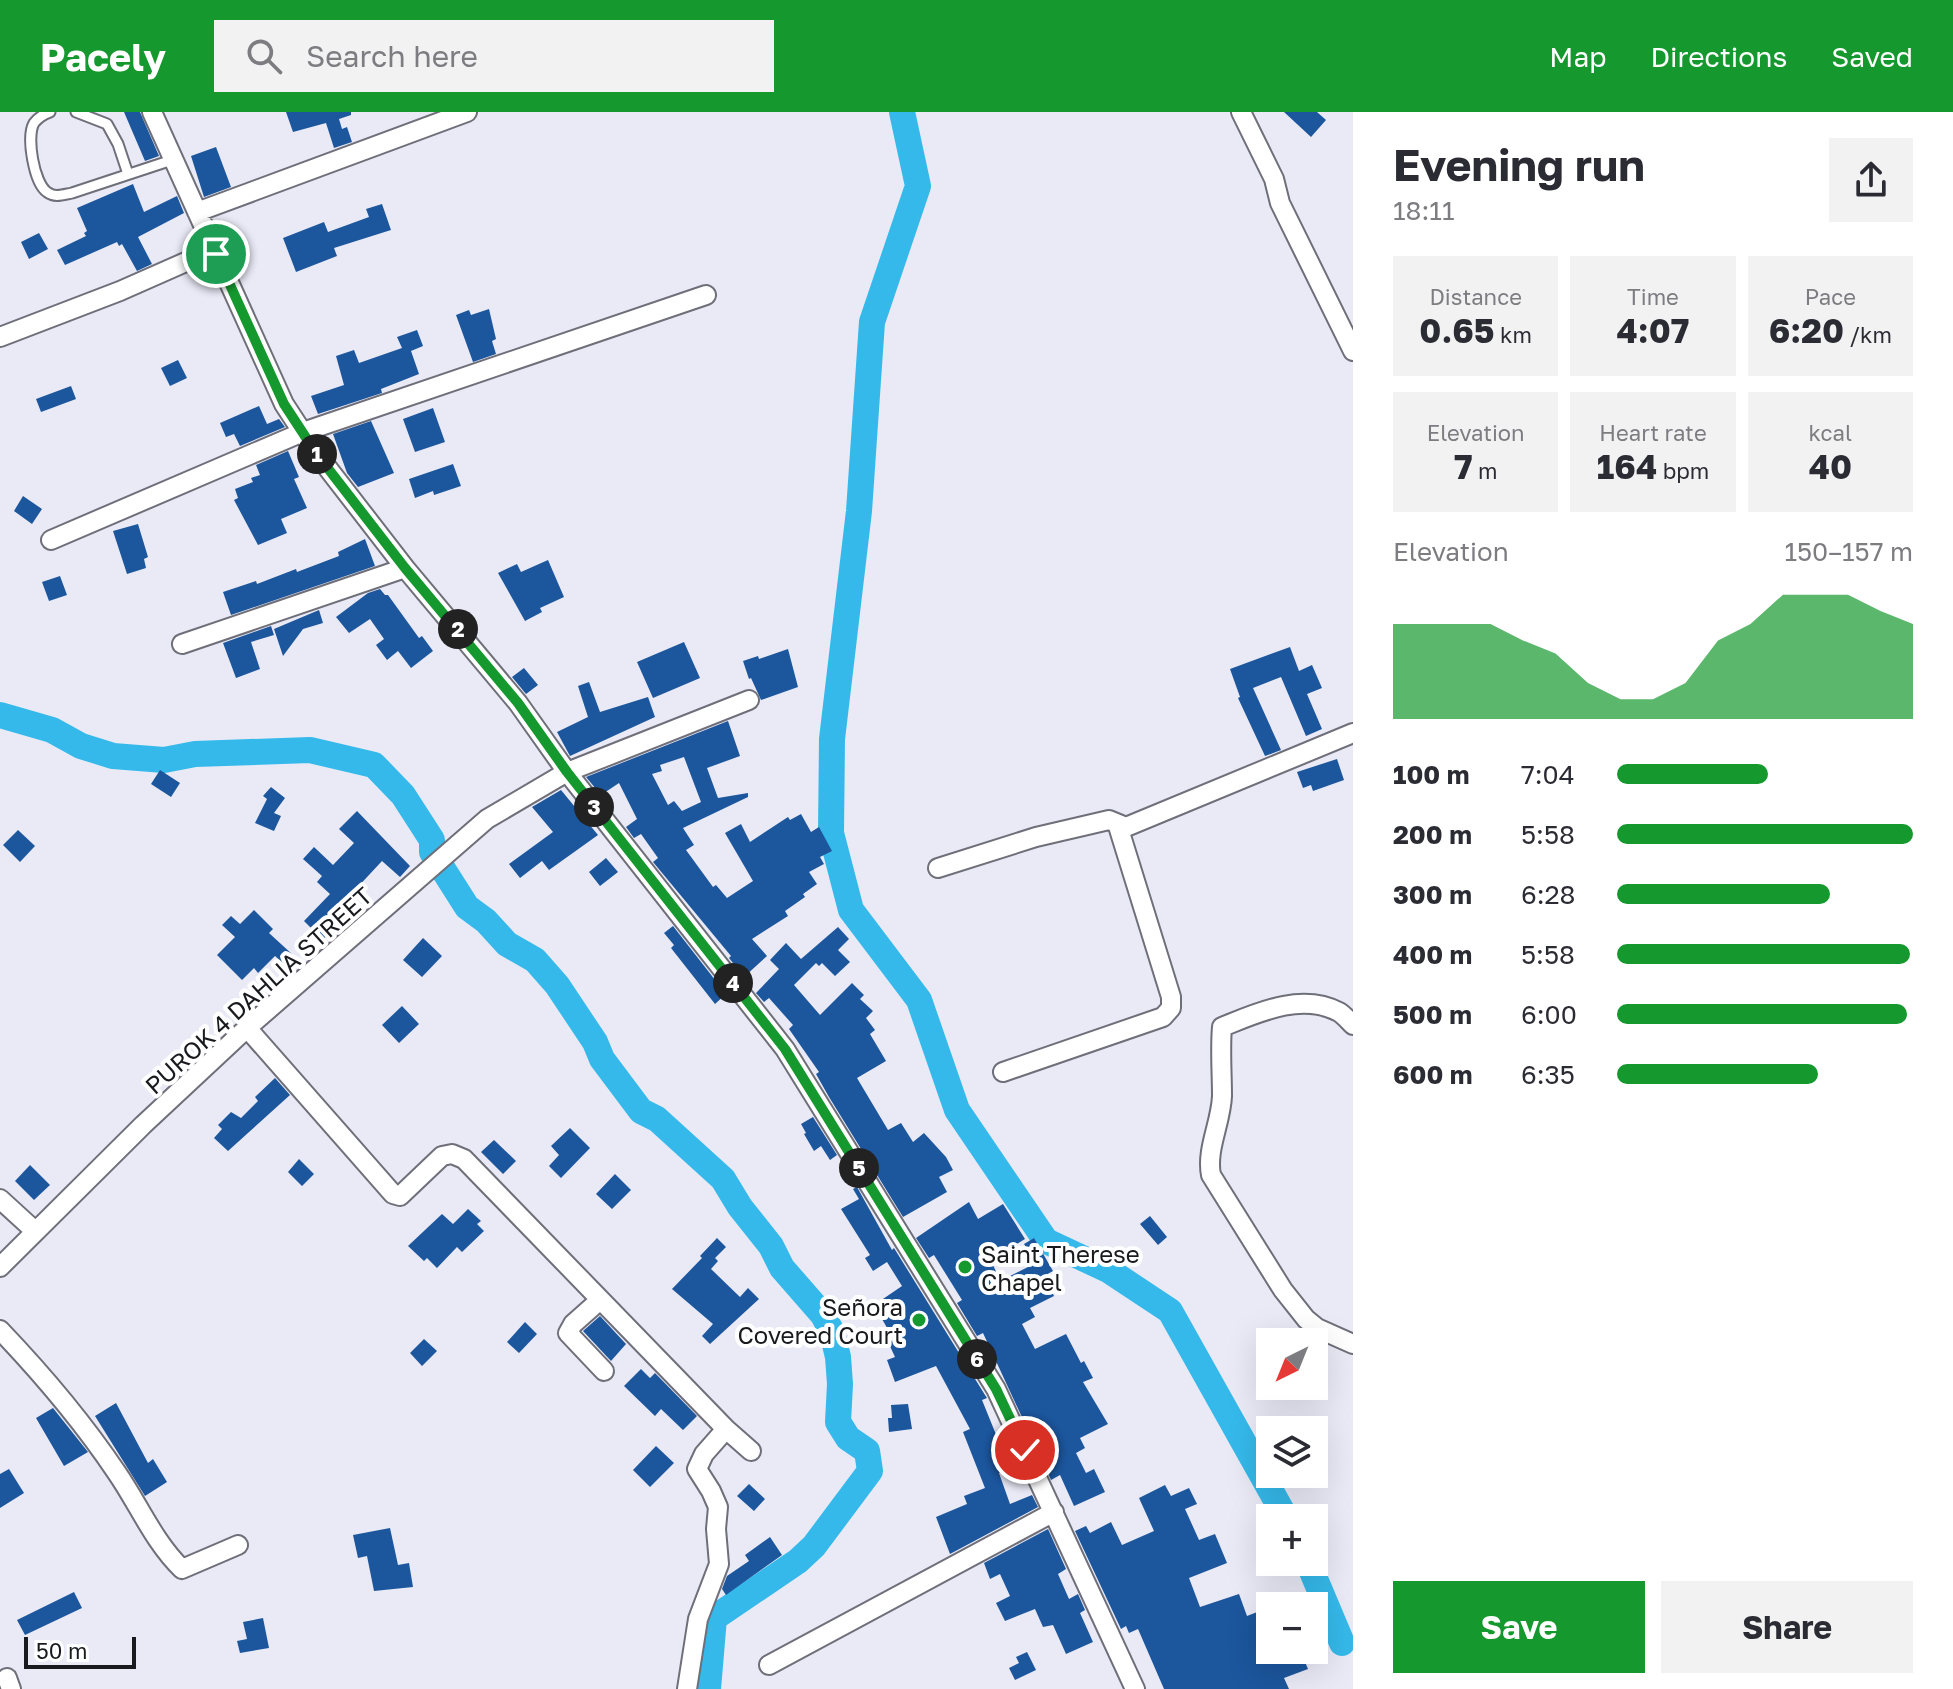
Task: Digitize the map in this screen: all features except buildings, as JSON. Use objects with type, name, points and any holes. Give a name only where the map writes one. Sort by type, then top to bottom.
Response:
[{"type":"street","points":[[152,112],[284,404],[316,453],[405,568],[518,703],[567,772],[785,1049],[996,1389],[1135,1689]]},
{"type":"street","points":[[197,212],[467,112]]},
{"type":"street","points":[[1241,112],[1274,179],[1280,203],[1353,351]]},
{"type":"street","points":[[0,337],[120,291],[213,250]]},
{"type":"street","points":[[51,540],[245,454],[303,432],[706,295]]},
{"type":"street","points":[[182,644],[405,568]]},
{"type":"street","name":"PUROK 4 DAHLIA STREET","points":[[0,1267],[143,1125],[247,1028],[487,819],[567,772],[749,700]]},
{"type":"street","points":[[938,868],[1036,837],[1109,820],[1126,827],[1353,733]]},
{"type":"street","points":[[1003,1072],[1163,1017],[1171,1008],[1171,997],[1118,826]]},
{"type":"street","points":[[1352,1024],[1339,1012],[1304,1003],[1265,1010],[1222,1027],[1222,1096],[1209,1161],[1211,1175],[1291,1300],[1317,1328],[1353,1344]]},
{"type":"street","points":[[247,1028],[393,1194],[400,1196],[442,1156],[452,1154],[464,1159],[726,1429],[751,1451]]},
{"type":"street","points":[[0,1199],[35,1231]]},
{"type":"street","points":[[600,1300],[573,1324],[568,1333],[604,1371]]},
{"type":"street","points":[[0,1330],[58,1391],[117,1474],[165,1552],[182,1569],[238,1545]]},
{"type":"street","points":[[687,1689],[698,1619],[719,1564],[718,1507],[697,1469],[704,1454],[726,1429]]},
{"type":"street","points":[[769,1665],[1054,1512]]},
{"type":"lane","points":[[50,112],[35,122],[31,132],[36,176],[49,194],[59,196],[172,160]]},
{"type":"lane","points":[[76,112],[107,124],[128,174]]},
{"type":"waterway","points":[[902,112],[918,186],[872,322],[859,511],[832,739],[831,833],[851,910],[919,1000],[957,1110],[1046,1241],[1108,1270],[1170,1311],[1278,1504]]},
{"type":"waterway","points":[[0,715],[52,730],[81,746],[113,756],[164,760],[195,754],[310,750],[374,765],[403,795],[432,840],[432,852],[467,907],[486,921],[507,944],[535,960],[557,985],[595,1042],[602,1059],[641,1111],[657,1119],[723,1179],[740,1207],[771,1246],[782,1268],[823,1315],[832,1332],[838,1357],[838,1422],[848,1438],[867,1451],[870,1471],[814,1546],[798,1561],[714,1618],[708,1689]]},
{"type":"waterway","points":[[1314,1576],[1342,1643]]},
{"type":"place","name":"Saint Therese Chapel","points":[[965,1267]]},
{"type":"place","name":"Señora Covered Court","points":[[919,1320]]},
{"type":"route","points":[[216,254],[284,404],[316,453],[405,568],[518,703],[567,772],[785,1049],[996,1389],[1025,1450]]}]
